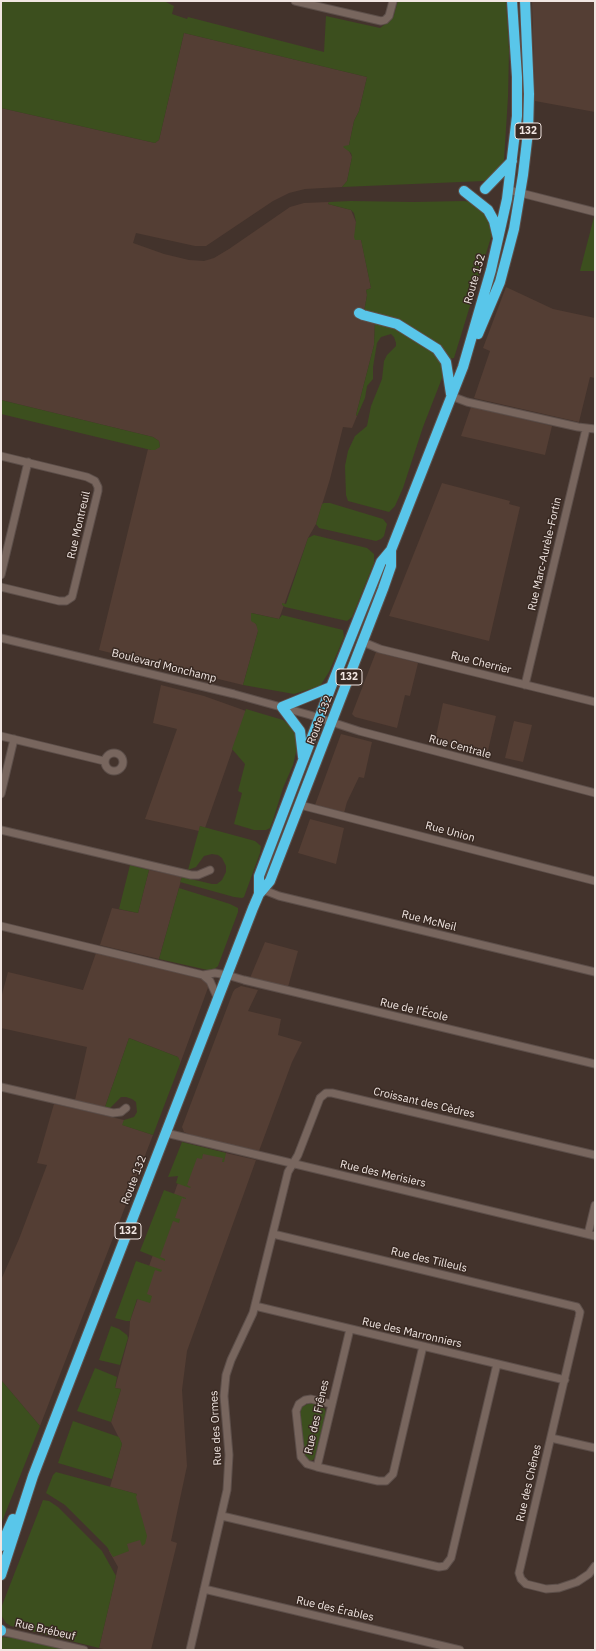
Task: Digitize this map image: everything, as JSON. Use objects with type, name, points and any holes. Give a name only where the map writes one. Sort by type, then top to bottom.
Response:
[{"type":"highway","name":"Route 132","points":[[260,891],[259,876],[331,687],[381,562],[391,550],[463,367],[498,240],[509,190],[517,116],[517,77],[512,1]]},
{"type":"highway","name":"132","points":[[463,367],[498,290],[513,233],[521,193],[526,154],[529,109],[525,1]]},
{"type":"highway","points":[[485,189],[512,160]]},
{"type":"highway","points":[[464,191],[488,210],[494,221],[498,240]]},
{"type":"highway","points":[[359,313],[397,324],[437,349],[446,362],[452,396]]},
{"type":"highway","name":"Route 132","points":[[1,1575],[33,1476],[227,975],[260,891],[270,881],[392,566],[391,550]]},
{"type":"highway","points":[[304,759],[301,733],[282,707],[331,687]]},
{"type":"highway","name":"Route 132","points":[[1,1546],[33,1476]]},
{"type":"street","points":[[295,1],[383,21],[389,16],[394,1]]},
{"type":"street","points":[[509,190],[595,212]]},
{"type":"street","points":[[452,396],[467,402],[586,429],[595,428]]},
{"type":"street","name":"Rue Marc-Aurèle-Fortin","points":[[525,685],[586,429]]},
{"type":"street","name":"Rue Montreuil","points":[[1,456],[92,478],[98,487],[72,597],[66,601],[59,601],[1,587]]},
{"type":"street","points":[[1,574],[28,462]]},
{"type":"street","name":"Boulevard Monchamp","points":[[1,638],[282,707],[320,718]]},
{"type":"street","name":"Rue Cherrier","points":[[362,642],[380,648],[595,702]]},
{"type":"street","name":"Rue Centrale","points":[[320,718],[435,751],[595,793]]},
{"type":"street","points":[[1,736],[104,761]]},
{"type":"street","points":[[1,794],[14,739]]},
{"type":"street","name":"Rue Union","points":[[300,805],[595,881]]},
{"type":"street","points":[[1,830],[191,875],[198,875],[210,870]]},
{"type":"street","name":"Rue McNeil","points":[[260,891],[595,972]]},
{"type":"street","name":"Rue de l'École","points":[[1,926],[203,974],[215,973],[227,975],[595,1064]]},
{"type":"street","points":[[203,974],[210,981],[218,999]]},
{"type":"street","points":[[1,1087],[113,1112],[121,1112],[126,1108]]},
{"type":"street","name":"Croissant des Cèdres","points":[[292,1164],[298,1156],[320,1098],[329,1092],[595,1156]]},
{"type":"street","name":"Rue des Merisiers","points":[[166,1133],[592,1235]]},
{"type":"street","name":"Rue des Ormes","points":[[190,1650],[227,1490],[229,1469],[224,1405],[225,1382],[231,1360],[248,1328],[255,1306],[287,1176],[292,1164]]},
{"type":"street","points":[[592,1235],[595,1205]]},
{"type":"street","name":"Rue des Tilleuls","points":[[273,1234],[571,1305],[578,1309]]},
{"type":"street","name":"Rue des Marronniers","points":[[255,1306],[564,1380]]},
{"type":"street","name":"Rue des Chênes","points":[[578,1309],[580,1316],[520,1570],[520,1576],[523,1582],[530,1585],[546,1589],[559,1588],[577,1582],[588,1574],[595,1566]]},
{"type":"street","name":"Rue des Frênes","points":[[350,1329],[317,1467],[378,1481],[386,1481],[391,1476],[394,1471],[423,1346]]},
{"type":"street","points":[[222,1516],[438,1567],[445,1566],[451,1558],[497,1364]]},
{"type":"street","points":[[317,1467],[307,1464],[301,1457],[296,1411],[299,1404],[305,1400],[311,1399],[331,1404]]},
{"type":"street","points":[[551,1438],[595,1448]]},
{"type":"street","name":"Rue des Érables","points":[[204,1589],[460,1650]]},
{"type":"street","name":"Rue Brébeuf","points":[[1,1631],[84,1650]]},
{"type":"shaded area","points":[[532,1],[595,1],[595,112],[535,101]]},
{"type":"shaded area","points":[[184,33],[367,77],[359,111],[354,121],[349,145],[349,151],[352,157],[347,181],[342,187],[305,189],[289,193],[273,201],[206,246],[195,246],[136,233],[133,243],[164,254],[189,260],[204,261],[214,258],[229,249],[290,207],[304,203],[329,202],[328,204],[351,210],[356,222],[355,240],[361,239],[371,288],[366,290],[367,295],[364,312],[375,321],[374,345],[356,415],[357,416],[352,428],[343,427],[330,479],[316,524],[308,538],[279,619],[252,613],[258,627],[258,631],[243,685],[99,650],[148,449],[151,450],[160,447],[159,441],[153,437],[1,400],[1,108],[155,143],[159,140]]},
{"type":"shaded area","points":[[506,287],[553,309],[595,318],[595,378],[590,377],[579,422],[474,398],[490,351],[483,348]]},
{"type":"shaded area","points":[[471,407],[552,426],[545,455],[461,436]]},
{"type":"shaded area","points":[[442,483],[510,501],[509,504],[520,507],[489,641],[389,616]]},
{"type":"shaded area","points":[[376,652],[418,663],[410,696],[405,695],[397,728],[355,717],[352,714]]},
{"type":"shaded area","points":[[161,685],[204,696],[246,711],[205,828],[200,826],[199,831],[145,819],[177,729],[153,723]]},
{"type":"shaded area","points":[[443,703],[496,716],[487,755],[435,741]]},
{"type":"shaded area","points":[[514,721],[532,725],[523,762],[505,758]]},
{"type":"shaded area","points":[[341,734],[372,742],[364,778],[359,777],[347,802],[344,813],[315,805]]},
{"type":"shaded area","points":[[310,819],[344,828],[336,864],[298,853]]},
{"type":"shaded area","points":[[149,870],[182,877],[159,959],[100,945],[112,908],[138,913]]},
{"type":"shaded area","points":[[265,942],[298,951],[288,987],[250,978]]},
{"type":"shaded area","points":[[96,953],[202,978],[209,985],[180,1064],[178,1057],[129,1038],[105,1107],[75,1100],[87,1047],[1,1028],[1,998],[8,972],[83,990]]},
{"type":"shaded area","points":[[241,986],[258,990],[248,1011],[281,1019],[278,1035],[302,1042],[292,1062],[259,1151],[194,1136],[184,1132],[182,1127],[233,992]]},
{"type":"shaded area","points":[[54,1104],[124,1120],[123,1125],[153,1135],[40,1426],[1,1380],[1,1280],[19,1239],[47,1165],[37,1163]]},
{"type":"shaded area","points":[[191,1145],[256,1160],[187,1351],[182,1390],[187,1466],[171,1541],[177,1543],[151,1650],[108,1650],[99,1648],[118,1567],[109,1551],[137,1494],[110,1487],[122,1444],[111,1422],[121,1389],[115,1388],[129,1336],[130,1321]]},
{"type":"green space","points":[[1,1],[164,1],[174,6],[172,14],[187,19],[188,17],[324,52],[326,16],[380,28],[393,18],[398,1],[506,1],[509,50],[504,160],[502,165],[484,181],[342,187],[347,181],[352,157],[351,153],[343,147],[349,145],[354,121],[359,111],[367,77],[184,33],[159,140],[155,143],[1,108]]},
{"type":"green space","points":[[464,201],[471,202],[483,210],[492,227],[492,234],[454,358],[449,359],[445,353],[364,312],[367,295],[366,290],[371,288],[361,240],[355,240],[354,237],[356,222],[354,213],[351,210],[328,204],[329,202]]},
{"type":"green space","points":[[594,217],[595,271],[580,271]]},
{"type":"green space","points":[[375,321],[389,325],[434,350],[442,362],[444,373],[423,427],[403,488],[395,506],[389,512],[348,501],[346,495],[345,466],[348,451],[355,436],[367,426],[371,406],[382,379],[384,361],[387,355],[396,346],[394,337],[391,334],[381,337],[377,343],[373,367],[373,379],[367,386],[365,398],[357,416],[356,415],[374,345]]},
{"type":"green space","points":[[1,400],[153,437],[159,441],[160,447],[155,450],[151,450],[1,414]]},
{"type":"green space","points":[[330,503],[383,519],[387,524],[384,536],[376,541],[319,528],[316,524],[322,504]]},
{"type":"green space","points":[[314,535],[367,548],[374,554],[374,563],[352,617],[347,621],[285,607],[282,605],[282,603],[286,604],[308,538]]},
{"type":"green space","points":[[251,613],[279,619],[282,615],[343,630],[344,637],[329,672],[320,686],[311,691],[310,689],[294,694],[243,685],[258,631],[256,624],[251,621]]},
{"type":"green space","points":[[246,709],[283,720],[295,730],[298,744],[293,765],[283,788],[273,820],[270,828],[266,830],[254,830],[234,824],[242,793],[238,791],[245,764],[232,749]]},
{"type":"green space","points":[[200,826],[255,841],[261,846],[260,853],[244,897],[234,897],[180,882],[182,877],[217,884],[222,880],[226,872],[226,866],[222,858],[218,855],[212,854],[204,856],[196,867],[188,870]]},
{"type":"green space","points":[[130,865],[149,870],[138,913],[119,909]]},
{"type":"green space","points":[[179,888],[230,904],[238,908],[238,912],[218,966],[212,971],[159,959]]},
{"type":"green space","points":[[129,1038],[178,1057],[180,1061],[153,1135],[122,1125],[124,1120],[134,1117],[137,1112],[136,1102],[132,1099],[121,1097],[110,1108],[105,1107]]},
{"type":"green space","points":[[182,1142],[226,1153],[224,1162],[222,1162],[223,1158],[203,1154],[202,1159],[197,1158],[187,1185],[191,1187],[190,1188],[176,1183],[178,1176],[168,1177]]},
{"type":"green space","points":[[164,1190],[186,1198],[182,1198],[175,1218],[180,1219],[179,1223],[173,1221],[160,1257],[165,1259],[165,1261],[140,1251]]},
{"type":"green space","points":[[136,1261],[162,1270],[161,1272],[155,1270],[147,1294],[152,1296],[150,1303],[137,1299],[130,1321],[126,1321],[115,1318]]},
{"type":"green space","points":[[111,1326],[119,1329],[127,1335],[128,1338],[120,1365],[99,1360]]},
{"type":"green space","points":[[95,1368],[117,1377],[115,1388],[121,1389],[111,1422],[77,1411]]},
{"type":"green space","points":[[1,1380],[40,1426],[1,1524]]},
{"type":"green space","points":[[310,1403],[323,1406],[326,1412],[315,1457],[310,1461],[304,1454],[300,1413],[302,1407]]},
{"type":"green space","points":[[73,1421],[119,1437],[122,1444],[112,1479],[58,1463]]},
{"type":"green space","points":[[56,1472],[137,1494],[136,1497],[147,1536],[145,1544],[142,1546],[140,1540],[127,1544],[129,1551],[113,1557],[107,1547],[65,1505],[46,1493],[53,1475]]},
{"type":"green space","points":[[43,1500],[49,1501],[58,1507],[102,1551],[116,1576],[99,1648],[11,1626],[6,1623],[1,1615],[1,1608]]},
{"type":"green space","points":[[1,1637],[13,1638],[60,1648],[61,1650],[1,1650]]}]
